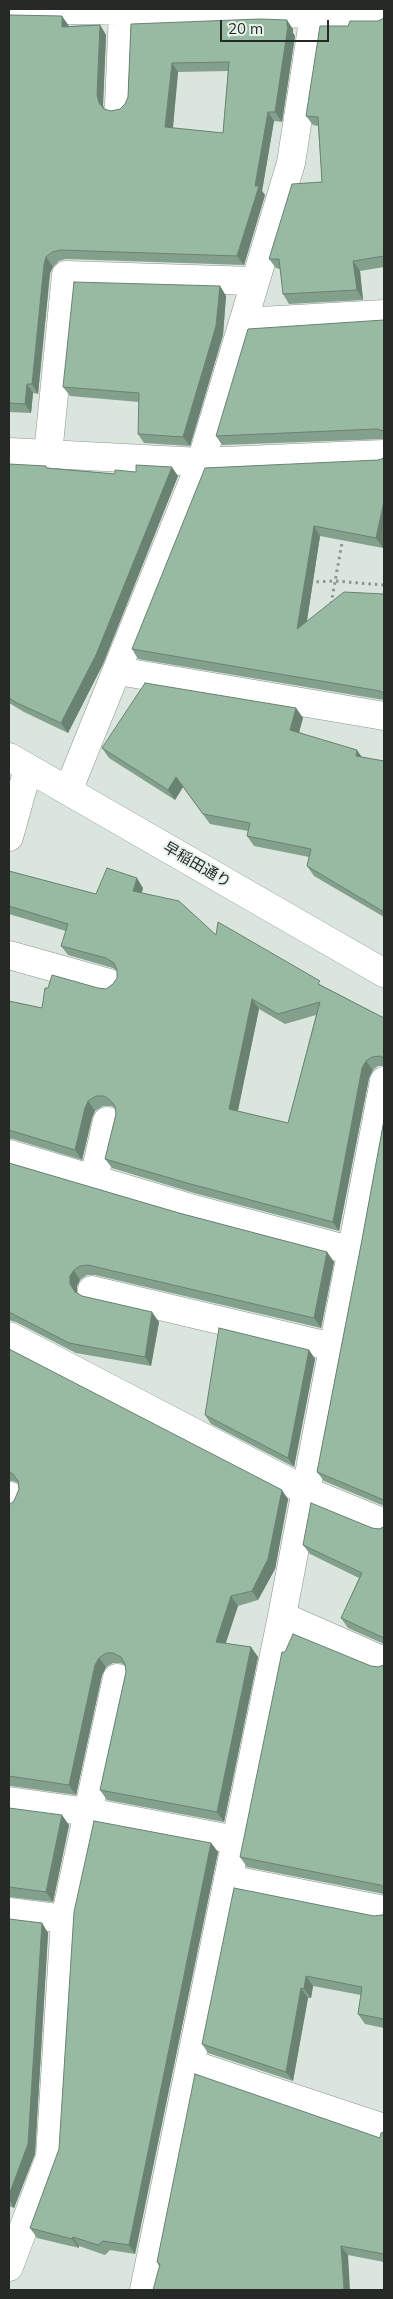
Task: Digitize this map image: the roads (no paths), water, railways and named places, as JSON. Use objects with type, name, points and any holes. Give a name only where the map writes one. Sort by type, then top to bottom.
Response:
[{"type":"street","points":[[9,10],[314,11],[384,15]]},
{"type":"street","points":[[119,105],[124,11]]},
{"type":"street","points":[[68,791],[201,462],[291,163],[314,11]]},
{"type":"street","points":[[48,454],[66,275],[254,281]]},
{"type":"street","points":[[243,322],[384,314]]},
{"type":"street","points":[[9,452],[201,462],[384,454]]},
{"type":"street","points":[[118,670],[384,716]]},
{"type":"street","points":[[9,836],[18,763]]},
{"type":"street","name":"早稲田通り","points":[[18,763],[384,973]]},
{"type":"street","points":[[9,955],[109,983]]},
{"type":"street","points":[[144,2290],[282,1616],[352,1251],[380,1135],[384,1081]]},
{"type":"street","points":[[94,1178],[107,1121]]},
{"type":"street","points":[[9,1154],[190,1208],[352,1251]]},
{"type":"street","points":[[92,1290],[333,1347]]},
{"type":"street","points":[[9,1336],[306,1491],[384,1523]]},
{"type":"street","points":[[282,1616],[384,1661]]},
{"type":"street","points":[[9,2267],[50,2157],[64,1919],[117,1678]]},
{"type":"street","points":[[9,1801],[88,1812],[236,1840]]},
{"type":"street","points":[[228,1879],[384,1910]]},
{"type":"street","points":[[9,1912],[64,1919]]},
{"type":"street","points":[[191,2064],[384,2128]]}]
